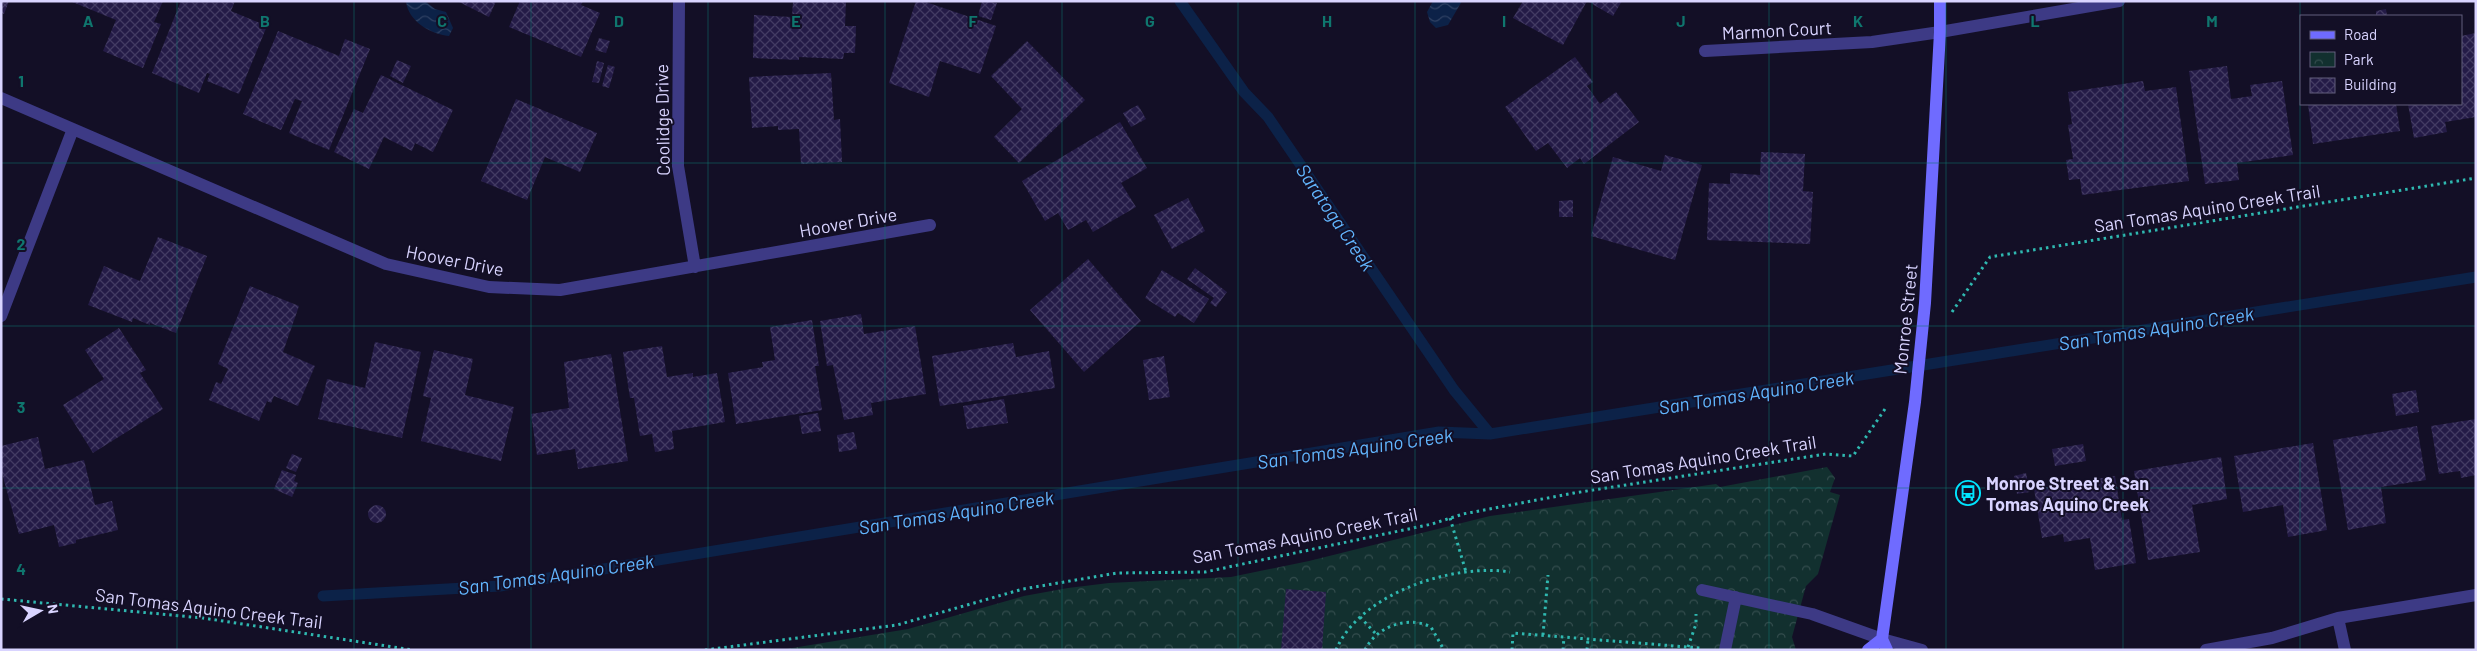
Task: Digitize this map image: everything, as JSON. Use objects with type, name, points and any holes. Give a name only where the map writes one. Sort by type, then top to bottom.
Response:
[{"type":"main road","name":"Monroe Street","points":[[1884,644],[1925,303],[1940,32],[1940,1]]},
{"type":"main road","points":[[1868,650],[1884,644]]},
{"type":"street","name":"Coolidge Drive","points":[[678,1],[678,166],[695,267]]},
{"type":"street","name":"Marmon Court","points":[[1705,51],[1872,42],[2119,1]]},
{"type":"street","name":"Hoover Drive","points":[[1,98],[386,264],[480,285],[560,290],[930,225]]},
{"type":"street","points":[[1,316],[74,129]]},
{"type":"street","points":[[1702,590],[1812,614],[1884,644],[1922,650]]},
{"type":"street","points":[[2206,650],[2272,638],[2338,618],[2476,595]]},
{"type":"street","points":[[1725,650],[1736,597]]},
{"type":"street","points":[[2338,618],[2345,650]]},
{"type":"path","name":"San Tomas Aquino Creek Trail","points":[[1963,296],[1990,258],[2476,178]]},
{"type":"path","name":"San Tomas Aquino Creek Trail","points":[[705,650],[897,625],[1023,589],[1116,573],[1205,572],[1463,514],[1574,493],[1826,454],[1853,456],[1887,407]]},
{"type":"path","points":[[1450,518],[1466,572]]},
{"type":"path","points":[[1336,650],[1347,631],[1360,618],[1376,606],[1416,585],[1448,574],[1490,569],[1510,572]]},
{"type":"path","points":[[1542,635],[1548,575]]},
{"type":"path","name":"San Tomas Aquino Creek Trail","points":[[1,599],[204,618],[413,650]]},
{"type":"path","points":[[1360,618],[1376,634]]},
{"type":"path","points":[[1365,650],[1376,634],[1396,625],[1425,624],[1431,627],[1444,650]]},
{"type":"path","points":[[1512,650],[1513,633],[1709,649]]},
{"type":"path","points":[[1563,650],[1564,637]]},
{"type":"path","points":[[1587,650],[1588,639]]},
{"type":"path","points":[[1638,643],[1638,650]]},
{"type":"green space","points":[[1827,467],[1835,478],[1830,492],[1840,495],[1818,574],[1806,586],[1792,637],[1796,650],[780,650],[908,629],[1024,596],[1068,588],[1109,583],[1231,577],[1309,561],[1490,516],[1716,484],[1720,487]]},
{"type":"water","points":[[406,1],[425,1],[435,9],[446,12],[453,28],[449,36],[442,35],[421,25],[411,15]]},
{"type":"water","points":[[1433,1],[1462,1],[1448,25],[1436,28],[1430,22],[1427,12]]},
{"type":"building","points":[[1,1],[9,1],[4,14],[1,13]]},
{"type":"building","points":[[70,1],[163,1],[154,22],[161,24],[143,68],[103,51],[116,20]]},
{"type":"building","points":[[181,1],[235,1],[231,11],[267,26],[239,94],[207,81],[210,74],[207,73],[199,93],[152,73]]},
{"type":"building","points":[[457,1],[496,1],[489,17]]},
{"type":"building","points":[[520,1],[583,1],[581,5],[600,13],[581,57],[509,27]]},
{"type":"building","points":[[793,1],[846,1],[845,26],[856,26],[855,53],[844,53],[843,59],[799,57],[799,60],[753,58],[754,15],[792,17]]},
{"type":"building","points":[[916,1],[923,1],[996,26],[980,74],[940,61],[929,97],[889,83]]},
{"type":"building","points":[[982,1],[997,3],[991,20],[978,16]]},
{"type":"building","points":[[1523,1],[1587,1],[1563,45],[1513,18]]},
{"type":"building","points":[[1587,1],[1622,1],[1613,16]]},
{"type":"building","points":[[2386,9],[2387,15],[2376,15],[2376,11]]},
{"type":"building","points":[[278,31],[339,56],[345,39],[370,49],[329,150],[289,133],[302,101],[295,99],[281,130],[243,114]]},
{"type":"building","points":[[2476,33],[2476,117],[2445,122],[2447,132],[2414,138],[2408,105],[2462,105],[2462,36]]},
{"type":"building","points":[[599,38],[610,41],[606,53],[595,50]]},
{"type":"building","points":[[1027,41],[1085,100],[1019,163],[994,137],[1022,109],[991,76]]},
{"type":"building","points":[[1575,57],[1593,82],[1587,86],[1600,104],[1616,92],[1639,122],[1584,164],[1580,158],[1567,168],[1548,143],[1536,151],[1505,107]]},
{"type":"building","points":[[397,60],[411,66],[403,83],[390,76]]},
{"type":"building","points":[[597,61],[604,63],[599,83],[592,82]]},
{"type":"building","points":[[608,65],[615,67],[609,88],[602,86]]},
{"type":"building","points":[[2227,66],[2231,99],[2252,96],[2250,85],[2282,81],[2293,155],[2237,163],[2239,180],[2205,184],[2189,71]]},
{"type":"building","points":[[831,73],[834,120],[840,119],[842,162],[801,164],[799,129],[778,130],[778,126],[752,128],[749,77]]},
{"type":"building","points":[[381,75],[453,110],[433,152],[415,143],[412,151],[384,137],[369,169],[334,152],[354,109],[363,113]]},
{"type":"building","points":[[2143,81],[2145,91],[2176,87],[2189,181],[2082,195],[2080,179],[2069,180],[2066,160],[2073,159],[2068,125],[2072,124],[2068,92]]},
{"type":"building","points":[[516,99],[597,133],[580,172],[545,157],[527,200],[481,181]]},
{"type":"building","points":[[1138,105],[1146,119],[1131,127],[1123,113]]},
{"type":"building","points":[[2308,105],[2396,105],[2400,131],[2313,144]]},
{"type":"building","points":[[1120,122],[1147,168],[1121,183],[1136,207],[1093,232],[1086,220],[1068,230],[1058,213],[1045,221],[1022,181]]},
{"type":"building","points":[[1761,152],[1805,154],[1803,191],[1813,192],[1810,244],[1707,240],[1709,183],[1730,184],[1730,173],[1760,175]]},
{"type":"building","points":[[1665,155],[1702,165],[1675,260],[1591,236],[1613,157],[1661,171]]},
{"type":"building","points":[[1188,198],[1205,231],[1172,249],[1154,215]]},
{"type":"building","points":[[1573,200],[1573,217],[1559,217],[1559,201]]},
{"type":"building","points":[[158,237],[207,256],[176,333],[133,318],[132,322],[88,305],[104,266],[140,281]]},
{"type":"building","points":[[1088,259],[1141,321],[1084,372],[1030,310]]},
{"type":"building","points":[[1195,268],[1227,292],[1216,307],[1210,303],[1214,298],[1187,279]]},
{"type":"building","points":[[1162,270],[1209,299],[1194,323],[1178,313],[1175,317],[1145,298]]},
{"type":"building","points":[[250,286],[299,306],[283,352],[315,366],[298,406],[274,396],[271,403],[267,401],[259,421],[209,400],[216,382],[221,384],[228,369],[218,364]]},
{"type":"building","points":[[861,314],[864,334],[915,326],[926,394],[871,403],[873,415],[844,420],[833,365],[827,366],[820,321]]},
{"type":"building","points":[[812,320],[819,366],[815,366],[822,410],[736,424],[728,373],[763,367],[762,362],[775,360],[770,327]]},
{"type":"building","points":[[119,328],[146,370],[140,373],[163,409],[93,453],[63,405],[104,379],[85,350]]},
{"type":"building","points":[[375,342],[421,352],[402,438],[318,419],[327,379],[365,388]]},
{"type":"building","points":[[1013,343],[1016,357],[1049,351],[1055,388],[940,406],[932,356]]},
{"type":"building","points":[[662,346],[667,377],[693,373],[693,377],[717,373],[725,422],[672,431],[674,449],[655,452],[652,434],[640,436],[634,398],[630,398],[623,352]]},
{"type":"building","points":[[434,350],[473,359],[465,395],[514,407],[501,461],[421,441],[431,398],[423,396]]},
{"type":"building","points":[[611,354],[628,461],[578,469],[575,449],[537,455],[531,414],[569,408],[564,362]]},
{"type":"building","points":[[1164,356],[1170,397],[1149,400],[1143,360]]},
{"type":"building","points":[[2416,390],[2419,412],[2396,416],[2392,394]]},
{"type":"building","points":[[1004,399],[1008,423],[967,429],[963,406]]},
{"type":"building","points":[[818,413],[821,431],[802,434],[799,416]]},
{"type":"building","points":[[2476,419],[2476,475],[2461,478],[2460,471],[2439,474],[2431,426]]},
{"type":"building","points":[[2417,426],[2426,480],[2381,487],[2386,523],[2348,530],[2333,440]]},
{"type":"building","points":[[854,432],[857,449],[839,452],[837,435]]},
{"type":"building","points":[[38,437],[45,469],[84,460],[95,505],[112,501],[118,530],[76,540],[76,543],[59,547],[54,525],[19,534],[1,470],[1,446]]},
{"type":"building","points":[[2313,443],[2327,530],[2288,537],[2283,505],[2243,512],[2234,456]]},
{"type":"building","points":[[2083,444],[2086,461],[2055,466],[2052,449]]},
{"type":"building","points":[[292,454],[302,458],[296,472],[286,468]]},
{"type":"building","points":[[2221,457],[2227,499],[2192,505],[2200,552],[2148,560],[2134,471]]},
{"type":"building","points":[[282,470],[296,475],[294,481],[298,483],[292,497],[274,489]]},
{"type":"building","points":[[2026,473],[2030,492],[2017,494],[2014,476]]},
{"type":"building","points":[[2115,476],[2122,520],[2129,519],[2136,563],[2095,570],[2090,538],[2064,542],[2063,534],[2042,538],[2034,489]]},
{"type":"building","points":[[373,505],[381,505],[386,510],[384,521],[373,523],[368,518],[368,510]]},
{"type":"building","points":[[1286,589],[1326,592],[1322,650],[1281,650]]},
{"type":"waterway","name":"Saratoga Creek","points":[[1180,1],[1244,92],[1268,117],[1454,390],[1490,434]]},
{"type":"waterway","name":"San Tomas Aquino Creek","points":[[323,596],[500,586],[1439,432],[1490,434],[2476,277]]},
{"type":"place","name":"Monroe Street & San Tomas Aquino Creek","points":[[1968,493]]}]
